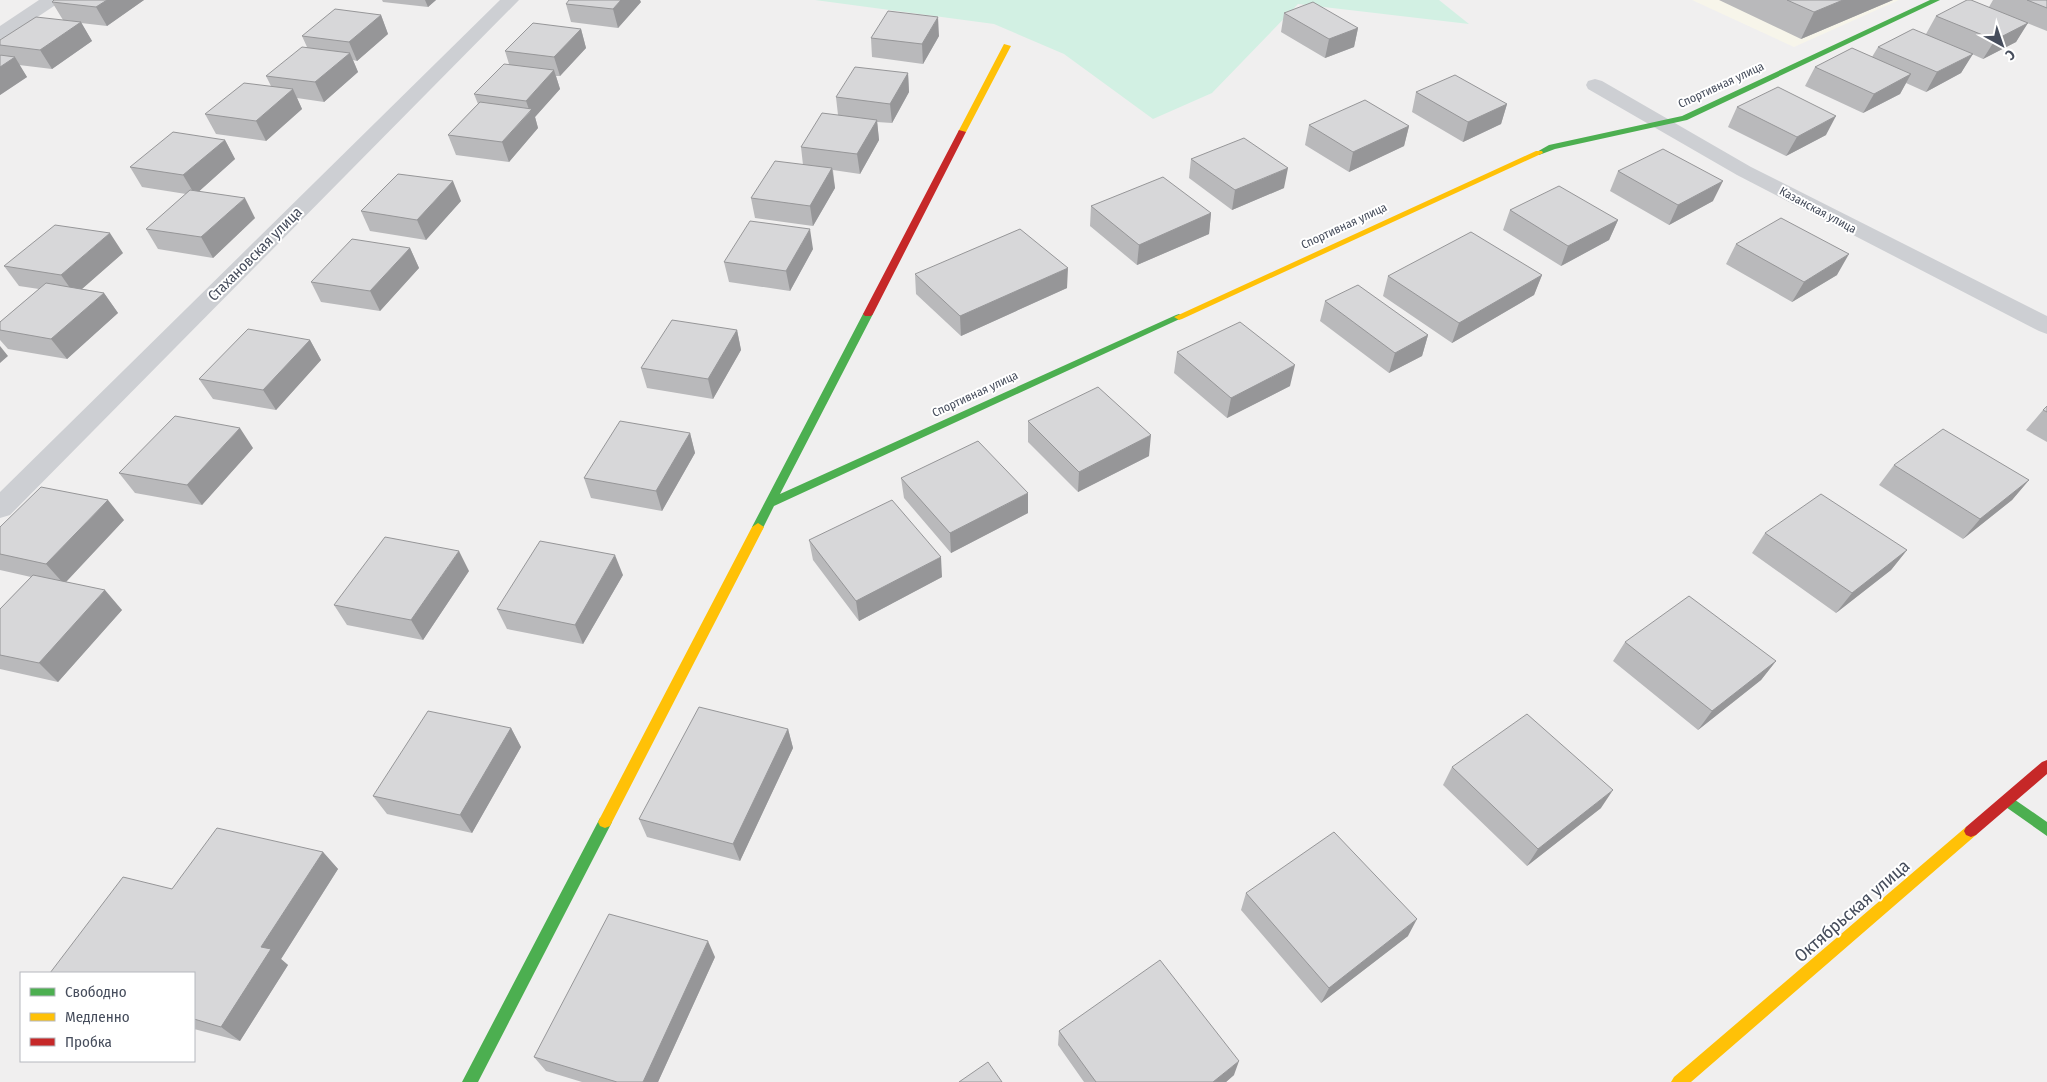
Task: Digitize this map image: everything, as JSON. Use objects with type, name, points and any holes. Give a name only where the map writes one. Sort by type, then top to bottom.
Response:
[{"type":"street","points":[[0,34],[51,0]]},
{"type":"street","name":"Стахановская улица","points":[[0,508],[510,0]]},
{"type":"street","name":"Спортивная улица","points":[[771,503],[1552,146],[1684,118],[1936,0]]},
{"type":"street","points":[[470,1082],[1008,46]]},
{"type":"street","name":"Казанская улица","points":[[1595,85],[1744,171],[2047,326]]},
{"type":"street","name":"Октябрьская улица","points":[[1679,1082],[2047,766]]},
{"type":"street","points":[[2008,801],[2047,830]]},
{"type":"shaded area","points":[[1692,0],[1899,0],[1794,47]]},
{"type":"green space","points":[[815,0],[1439,0],[1469,24],[1298,4],[1212,93],[1153,119],[1064,54],[994,24]]},
{"type":"building","points":[[54,0],[107,0],[96,7],[52,2]]},
{"type":"building","points":[[569,0],[621,0],[613,9],[566,4]]},
{"type":"building","points":[[1787,0],[1843,0],[1814,12]]},
{"type":"building","points":[[1967,0],[2028,23],[1995,40],[1936,16]]},
{"type":"building","points":[[2027,0],[2047,0],[2047,8]]},
{"type":"building","points":[[1313,2],[1358,28],[1329,39],[1284,13]]},
{"type":"building","points":[[335,9],[381,15],[349,42],[302,36]]},
{"type":"building","points":[[888,11],[938,17],[922,44],[871,38]]},
{"type":"building","points":[[36,17],[81,22],[40,50],[0,45],[0,40]]},
{"type":"building","points":[[533,23],[581,29],[554,57],[505,51]]},
{"type":"building","points":[[1913,29],[1973,54],[1937,72],[1878,47]]},
{"type":"building","points":[[302,47],[350,53],[315,82],[266,76]]},
{"type":"building","points":[[1852,48],[1911,74],[1874,94],[1815,67]]},
{"type":"building","points":[[0,55],[15,57],[0,67]]},
{"type":"building","points":[[504,64],[554,70],[526,101],[474,94]]},
{"type":"building","points":[[855,67],[908,73],[890,104],[836,97]]},
{"type":"building","points":[[1455,75],[1507,104],[1468,122],[1416,92]]},
{"type":"building","points":[[244,83],[293,89],[256,121],[205,114]]},
{"type":"building","points":[[1778,87],[1836,116],[1797,137],[1737,107]]},
{"type":"building","points":[[1365,100],[1409,126],[1353,152],[1309,125]]},
{"type":"building","points":[[480,102],[532,109],[502,142],[448,135]]},
{"type":"building","points":[[822,113],[877,120],[857,154],[801,147]]},
{"type":"building","points":[[173,132],[225,140],[183,175],[130,167]]},
{"type":"building","points":[[1244,138],[1288,168],[1235,190],[1191,159]]},
{"type":"building","points":[[1663,149],[1723,181],[1678,205],[1618,171]]},
{"type":"building","points":[[775,161],[832,168],[810,206],[751,198]]},
{"type":"building","points":[[398,174],[453,181],[417,220],[361,211]]},
{"type":"building","points":[[1163,177],[1211,213],[1139,245],[1091,206]]},
{"type":"building","points":[[1559,186],[1618,220],[1568,246],[1510,210]]},
{"type":"building","points":[[190,190],[245,198],[201,237],[146,229]]},
{"type":"building","points":[[1781,218],[1849,254],[1804,282],[1736,244]]},
{"type":"building","points":[[750,221],[810,229],[786,271],[724,262]]},
{"type":"building","points":[[55,225],[110,233],[61,275],[4,266]]},
{"type":"building","points":[[1020,229],[1068,268],[960,316],[915,274]]},
{"type":"building","points":[[1471,232],[1542,275],[1459,323],[1388,276]]},
{"type":"building","points":[[352,239],[410,248],[370,291],[311,282]]},
{"type":"building","points":[[46,283],[104,293],[51,339],[0,330],[0,322]]},
{"type":"building","points":[[1358,285],[1428,335],[1395,353],[1325,301]]},
{"type":"building","points":[[672,320],[737,330],[708,379],[641,368]]},
{"type":"building","points":[[1240,322],[1295,365],[1231,398],[1177,352]]},
{"type":"building","points":[[248,329],[310,340],[263,390],[199,379]]},
{"type":"building","points":[[1098,387],[1151,435],[1079,472],[1028,421]]},
{"type":"building","points":[[175,416],[240,428],[187,485],[119,473]]},
{"type":"building","points":[[620,421],[690,433],[656,491],[584,478]]},
{"type":"building","points":[[1943,429],[2029,480],[1980,519],[1894,465]]},
{"type":"building","points":[[978,441],[1028,493],[950,533],[901,478]]},
{"type":"building","points":[[41,487],[108,500],[46,564],[0,554],[0,527]]},
{"type":"building","points":[[1821,494],[1907,550],[1852,593],[1765,533]]},
{"type":"building","points":[[892,500],[941,557],[856,601],[809,540]]},
{"type":"building","points":[[385,537],[459,551],[411,620],[334,605]]},
{"type":"building","points":[[540,541],[615,555],[575,625],[497,609]]},
{"type":"building","points":[[33,575],[105,590],[39,663],[0,655],[0,609]]},
{"type":"building","points":[[1689,596],[1776,661],[1712,711],[1625,642]]},
{"type":"building","points":[[699,707],[788,729],[733,844],[639,819]]},
{"type":"building","points":[[428,711],[511,728],[460,815],[373,796]]},
{"type":"building","points":[[1527,714],[1613,790],[1538,849],[1452,767]]},
{"type":"building","points":[[217,828],[323,852],[261,947],[271,949],[221,1027],[195,1019],[195,972],[51,972],[123,877],[172,889]]},
{"type":"building","points":[[1334,832],[1417,919],[1329,988],[1246,893]]},
{"type":"building","points":[[609,914],[708,941],[643,1082],[617,1082],[534,1057]]},
{"type":"building","points":[[1160,960],[1239,1061],[1213,1082],[1096,1082],[1059,1031]]},
{"type":"building","points":[[988,1062],[1002,1082],[959,1082]]},
{"type":"traffic: fast","points":[[1539,153],[1552,147],[1684,118],[1936,0]]},
{"type":"traffic: fast","points":[[758,527],[868,314]]},
{"type":"traffic: fast","points":[[771,503],[1179,317]]},
{"type":"traffic: fast","points":[[2008,801],[2047,830]]},
{"type":"traffic: fast","points":[[470,1082],[605,822]]},
{"type":"traffic: slow","points":[[962,132],[1007,46]]},
{"type":"traffic: slow","points":[[1179,317],[1539,153]]},
{"type":"traffic: slow","points":[[605,822],[758,527]]},
{"type":"traffic: slow","points":[[1679,1082],[1971,831]]},
{"type":"traffic: jam","points":[[868,314],[962,132]]},
{"type":"traffic: jam","points":[[1971,831],[2047,766]]}]
